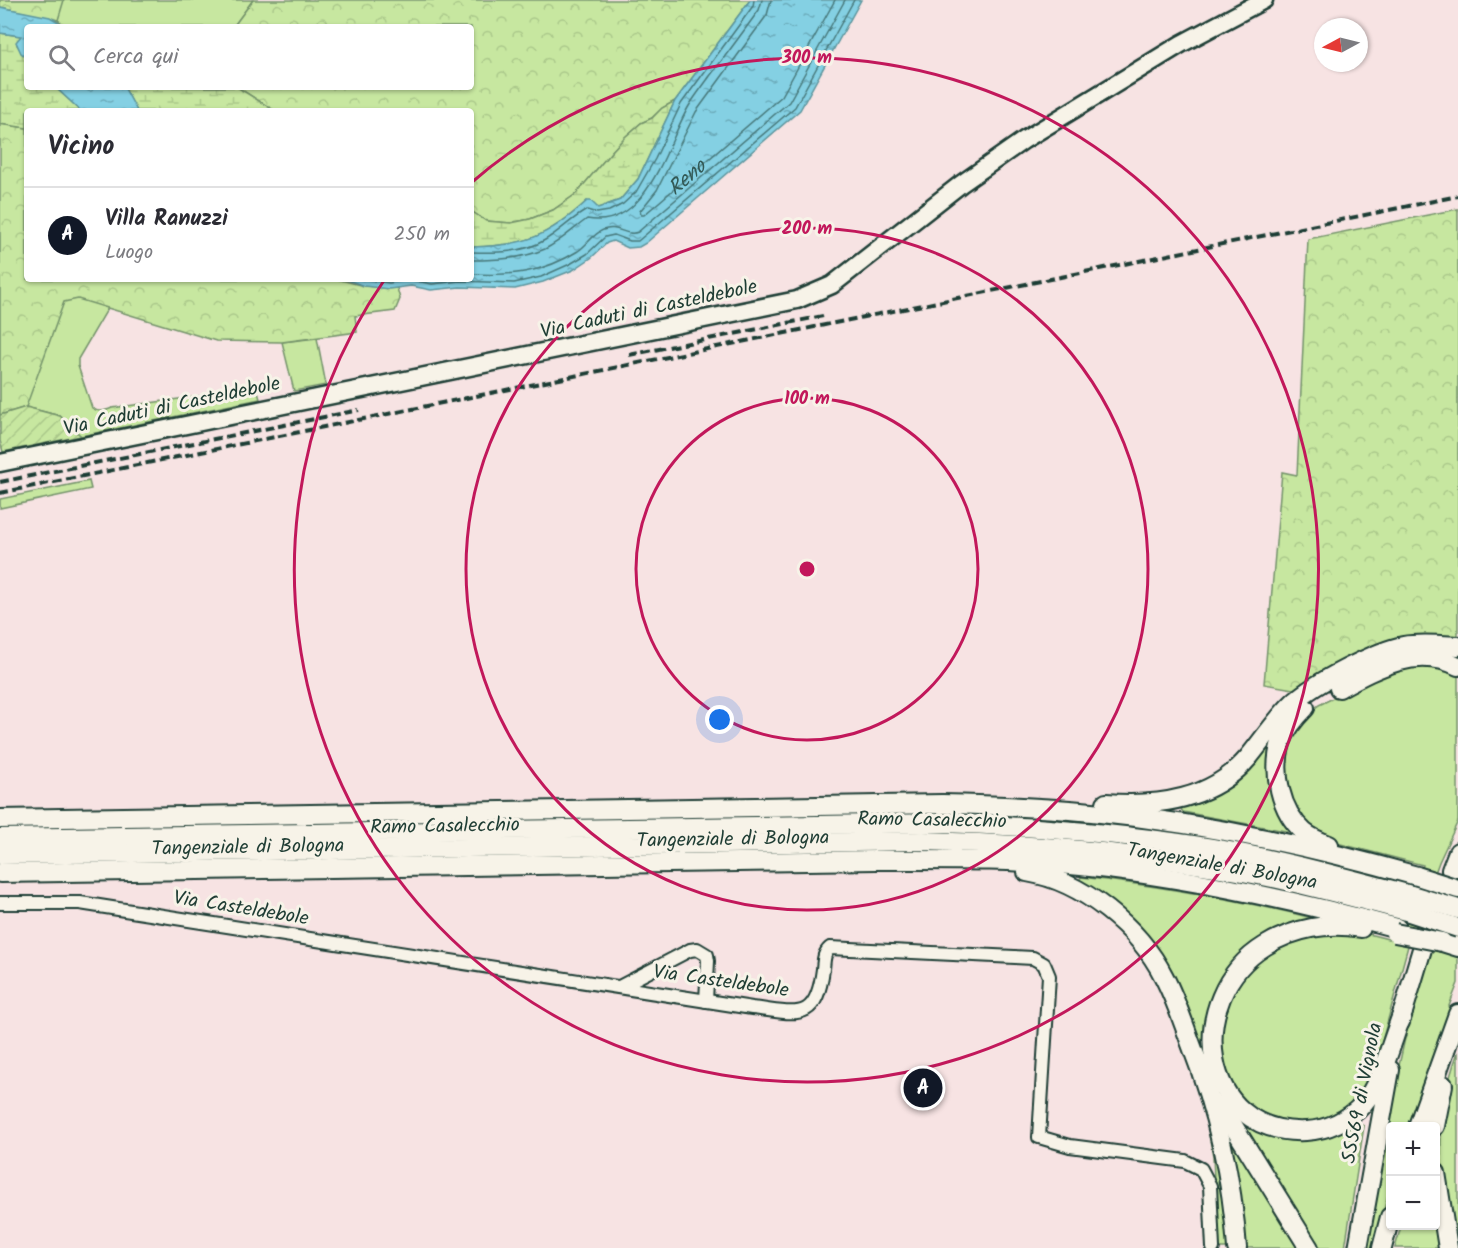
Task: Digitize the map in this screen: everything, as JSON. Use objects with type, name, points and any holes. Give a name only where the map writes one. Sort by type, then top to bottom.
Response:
[{"type":"highway","points":[[1009,806],[1064,800],[1148,804],[1170,802],[1195,795],[1223,781],[1234,771],[1246,760],[1286,710],[1311,689],[1392,649],[1414,644],[1458,646]]},
{"type":"highway","points":[[1382,866],[1315,838],[1299,826],[1286,806],[1279,785],[1278,764],[1282,742],[1293,721],[1306,707],[1385,665],[1399,660],[1421,657],[1441,659],[1458,666]]},
{"type":"highway","name":"Tangenziale di Bologna","points":[[0,819],[930,804],[1009,806],[1093,812],[1202,827],[1295,845],[1382,866],[1458,889]]},
{"type":"highway","name":"Ramo Casalecchio","points":[[0,838],[939,823],[1006,825],[1114,834],[1196,845],[1342,877],[1408,903],[1458,928]]},
{"type":"highway","name":"Ramo Casalecchio","points":[[0,855],[986,842],[1079,849],[1198,864],[1408,903],[1458,909]]},
{"type":"highway","points":[[1451,870],[1458,852]]},
{"type":"highway","points":[[876,860],[961,869],[1025,872],[1051,877],[1089,897],[1131,932],[1163,975],[1198,1061],[1219,1124],[1225,1150],[1237,1248]]},
{"type":"highway","name":"Tangenziale di Bologna","points":[[0,873],[876,860],[996,861],[1120,871],[1261,894],[1396,931]]},
{"type":"highway","points":[[1403,1012],[1371,1093],[1356,1112],[1325,1128],[1289,1131],[1256,1119],[1236,1104],[1228,1094],[1215,1065],[1212,1039],[1215,1010],[1226,984],[1250,956],[1278,939],[1322,926],[1347,925],[1396,931],[1450,945]]},
{"type":"highway","name":"SS569 di Vignola","points":[[1358,1248],[1385,1093],[1403,1012],[1422,949]]},
{"type":"highway","points":[[1419,1122],[1458,1015]]},
{"type":"highway","points":[[1436,1122],[1458,1015]]},
{"type":"highway","points":[[1198,1061],[1227,1119],[1309,1248]]},
{"type":"highway","points":[[1436,1176],[1448,1248]]},
{"type":"highway","points":[[1382,1248],[1387,1230]]},
{"type":"main road","name":"Via Caduti di Casteldebole","points":[[0,463],[797,300],[839,280],[961,183],[1014,146],[1180,44],[1264,0]]},
{"type":"street","name":"Via Casteldebole","points":[[0,903],[80,903],[619,988],[800,1013],[814,1004],[821,987],[825,952],[830,948],[1033,958],[1044,964],[1049,976],[1039,1137],[1070,1146],[1185,1161],[1201,1169],[1210,1186],[1213,1248]]},
{"type":"street","points":[[619,988],[690,950],[697,949],[707,955],[706,1001]]},
{"type":"green space","points":[[0,0],[64,0],[58,20],[0,7]]},
{"type":"green space","points":[[8,0],[253,0],[235,24],[63,24],[58,20],[30,12]]},
{"type":"green space","points":[[253,0],[750,0],[675,101],[641,123],[625,137],[576,194],[553,210],[511,223],[486,221],[474,213],[474,108],[270,108],[242,90],[474,90],[474,24],[235,24]]},
{"type":"green space","points":[[0,33],[21,36],[17,45],[24,54],[24,90],[58,90],[78,108],[24,108],[24,128],[0,124]]},
{"type":"green space","points":[[126,90],[242,90],[270,108],[135,108]]},
{"type":"green space","points":[[675,101],[638,179],[620,200],[598,208],[587,201],[560,223],[534,237],[506,244],[474,247],[474,213],[486,221],[511,223],[553,210],[576,194],[625,137],[662,108]]},
{"type":"green space","points":[[0,124],[24,128],[24,282],[349,282],[364,286],[397,288],[400,299],[395,311],[355,316],[357,332],[282,342],[216,341],[78,299],[64,302],[26,407],[0,415]]},
{"type":"green space","points":[[1458,209],[1458,639],[1299,690],[1264,684],[1282,472],[1297,475],[1308,239]]},
{"type":"green space","points":[[0,237],[24,274],[24,282],[35,282],[108,308],[78,359],[78,366],[92,408],[102,411],[253,389],[258,392],[260,399],[81,436],[60,416],[26,407],[0,415]]},
{"type":"green space","points":[[317,338],[326,385],[294,391],[282,342]]},
{"type":"green space","points":[[26,407],[60,416],[81,436],[3,452],[0,441],[0,415]]},
{"type":"green space","points":[[89,481],[91,489],[0,508],[0,499]]},
{"type":"green space","points":[[1403,666],[1437,666],[1458,674],[1458,821],[1439,862],[1408,946],[1375,1067],[1358,1100],[1337,1116],[1301,1126],[1259,1115],[1227,1084],[1217,1023],[1245,965],[1306,933],[1357,931],[1396,941],[1423,865],[1325,840],[1299,819],[1283,782],[1287,741],[1310,712],[1319,705],[1392,669]]},
{"type":"green space","points":[[1278,732],[1293,829],[1291,832],[1183,812],[1182,805]]},
{"type":"green space","points":[[1458,872],[1458,983],[1449,1006],[1452,1012],[1411,1122],[1388,1122],[1417,989],[1438,922]]},
{"type":"green space","points":[[1081,877],[1197,894],[1312,918],[1311,921],[1247,951],[1208,1064],[1177,992],[1078,882]]},
{"type":"green space","points":[[1458,1052],[1458,1248],[1454,1248],[1443,1176],[1441,1133],[1446,1091]]},
{"type":"green space","points":[[1198,1075],[1211,1120],[1230,1248],[1217,1248],[1213,1156]]},
{"type":"green space","points":[[1231,1110],[1260,1131],[1291,1140],[1324,1137],[1357,1123],[1364,1126],[1345,1248],[1315,1248]]},
{"type":"green space","points":[[1386,1133],[1386,1202],[1374,1248],[1366,1248]]},
{"type":"green space","points":[[1231,1137],[1300,1248],[1242,1248],[1228,1140]]},
{"type":"green space","points":[[1400,1230],[1437,1230],[1443,1248],[1395,1248]]},
{"type":"water","name":"Reno","points":[[750,0],[861,0],[800,110],[639,247],[628,248],[613,241],[607,243],[573,270],[543,282],[515,289],[460,287],[431,290],[411,286],[389,289],[364,286],[353,282],[474,282],[474,247],[506,244],[534,237],[560,223],[587,201],[591,201],[598,208],[620,200],[638,179],[675,101]]},
{"type":"water","points":[[0,7],[50,17],[62,24],[24,24],[24,56],[16,42],[21,36],[0,33]]},
{"type":"water","points":[[58,90],[126,90],[135,108],[78,108]]},
{"type":"railway","points":[[0,493],[1458,196]]},
{"type":"railway","points":[[629,355],[823,316]]},
{"type":"railway","points":[[0,482],[359,410]]},
{"type":"place","name":"Villa Ranuzzi","points":[[923,1088]]}]
